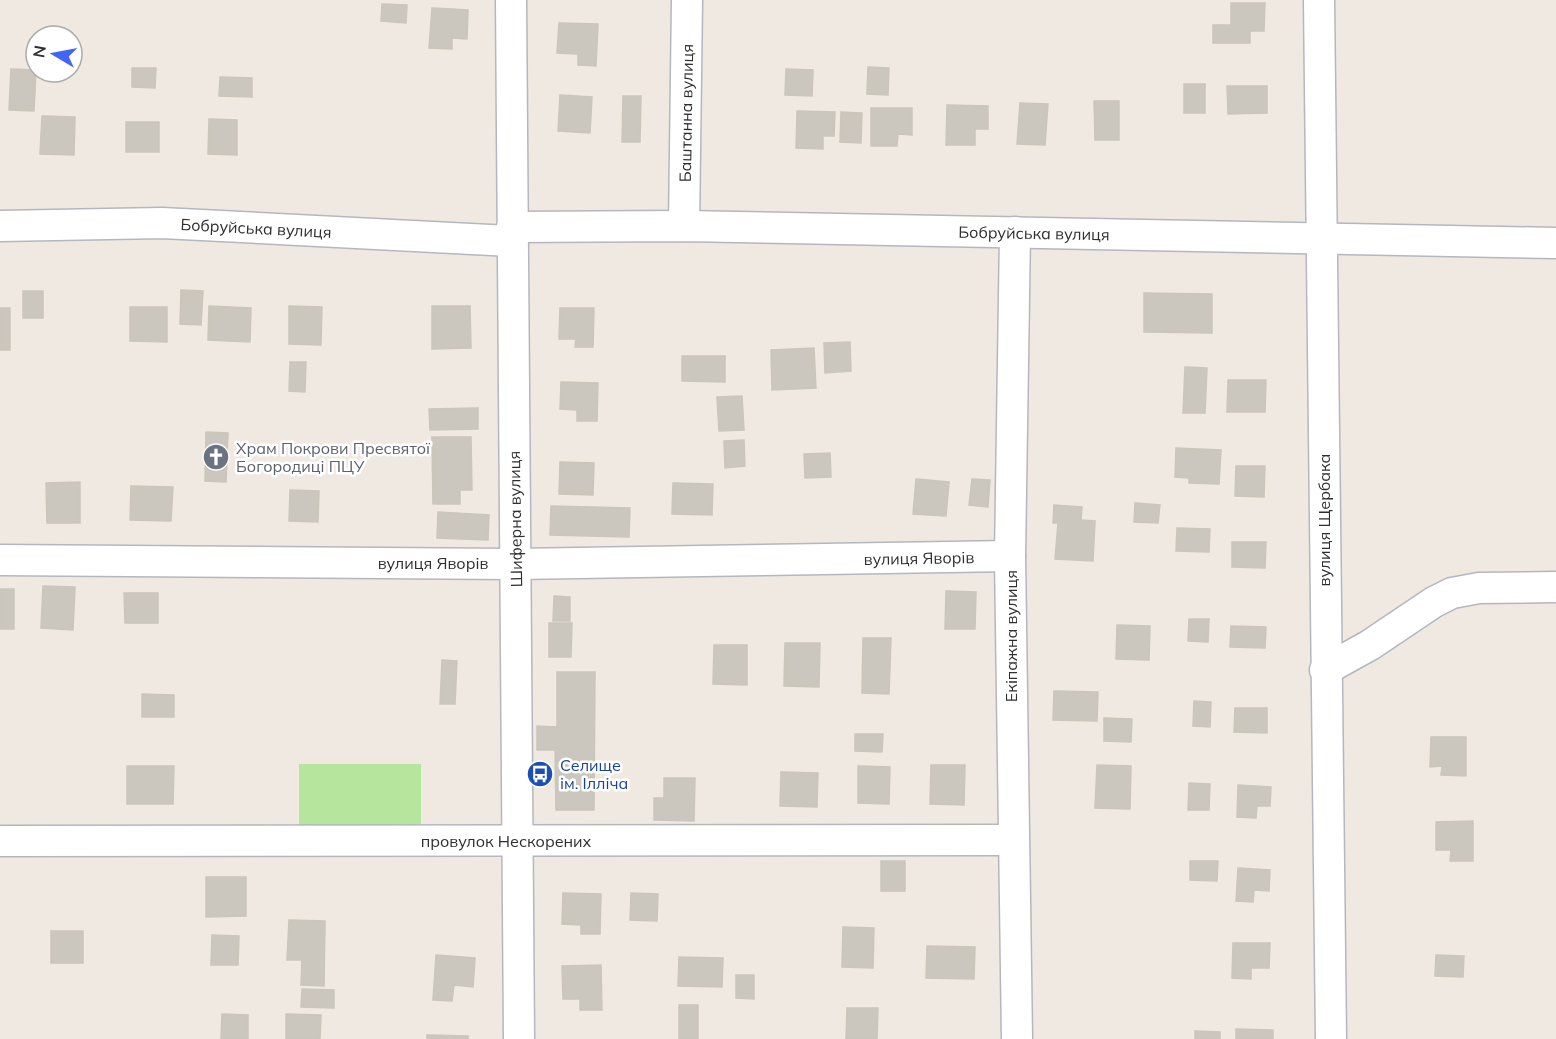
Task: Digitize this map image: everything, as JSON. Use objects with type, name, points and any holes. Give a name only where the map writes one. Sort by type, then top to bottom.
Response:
[{"type":"street","name":"Шиферна вулиця","points":[[511,0],[519,1039]]},
{"type":"street","name":"Баштанна вулиця","points":[[684,226],[687,0]]},
{"type":"street","name":"вулиця Щербака","points":[[1319,0],[1331,1039]]},
{"type":"street","name":"Бобруйська вулиця","points":[[0,226],[162,224],[512,234],[684,226],[1556,243]]},
{"type":"street","name":"Екіпажна вулиця","points":[[1015,232],[1010,556],[1012,840],[1017,1039]]},
{"type":"street","name":"вулиця Яворів","points":[[0,560],[516,564],[1010,556]]},
{"type":"street","points":[[1325,670],[1370,645],[1434,602],[1452,593],[1479,588],[1556,587]]},
{"type":"street","name":"провулок Нескорених","points":[[0,841],[1012,840]]},
{"type":"green space","points":[[299,764],[421,764],[421,825],[299,825]]},
{"type":"building","points":[[1231,3],[1265,3],[1264,31],[1250,31],[1250,43],[1213,43],[1213,25],[1231,25]]},
{"type":"building","points":[[382,4],[407,5],[406,23],[381,21]]},
{"type":"building","points":[[432,8],[468,10],[467,39],[452,38],[452,49],[429,48]]},
{"type":"building","points":[[559,23],[598,24],[596,66],[578,65],[578,54],[557,53]]},
{"type":"building","points":[[868,67],[889,68],[888,95],[867,94]]},
{"type":"building","points":[[132,68],[156,68],[155,88],[132,87]]},
{"type":"building","points":[[11,69],[24,70],[24,84],[35,84],[34,111],[9,110]]},
{"type":"building","points":[[786,69],[813,70],[812,96],[785,95]]},
{"type":"building","points":[[220,77],[252,78],[252,97],[219,96]]},
{"type":"building","points":[[1184,84],[1205,84],[1205,113],[1184,113]]},
{"type":"building","points":[[1227,86],[1267,86],[1267,113],[1228,114]]},
{"type":"building","points":[[560,95],[592,97],[590,133],[558,131]]},
{"type":"building","points":[[623,96],[641,96],[640,142],[622,142]]},
{"type":"building","points":[[1094,101],[1119,101],[1119,140],[1095,140]]},
{"type":"building","points":[[1020,103],[1048,104],[1045,145],[1017,144]]},
{"type":"building","points":[[947,105],[988,106],[988,129],[975,129],[975,145],[946,145]]},
{"type":"building","points":[[871,108],[912,108],[912,135],[898,134],[897,146],[871,146]]},
{"type":"building","points":[[797,111],[835,112],[834,136],[823,136],[823,149],[796,148]]},
{"type":"building","points":[[841,112],[862,113],[861,143],[840,142]]},
{"type":"building","points":[[42,116],[75,117],[74,155],[40,154]]},
{"type":"building","points":[[209,119],[237,120],[237,155],[208,154]]},
{"type":"building","points":[[126,122],[159,122],[159,152],[126,152]]},
{"type":"building","points":[[181,290],[203,291],[201,325],[180,324]]},
{"type":"building","points":[[23,291],[43,291],[43,318],[23,318]]},
{"type":"building","points":[[1144,293],[1212,294],[1212,333],[1144,332]]},
{"type":"building","points":[[209,306],[251,308],[250,342],[208,340]]},
{"type":"building","points":[[289,306],[322,307],[321,345],[289,344]]},
{"type":"building","points":[[432,306],[470,306],[471,348],[432,349]]},
{"type":"building","points":[[130,307],[167,307],[167,342],[130,341]]},
{"type":"building","points":[[0,308],[10,308],[10,350],[0,350]]},
{"type":"building","points":[[560,308],[594,308],[593,347],[575,347],[576,339],[559,339]]},
{"type":"building","points":[[850,342],[851,371],[825,373],[824,343]]},
{"type":"building","points":[[814,348],[816,388],[772,390],[771,350]]},
{"type":"building","points":[[682,356],[725,356],[725,382],[682,381]]},
{"type":"building","points":[[290,362],[306,362],[305,392],[289,391]]},
{"type":"building","points":[[1185,367],[1207,368],[1205,413],[1183,413]]},
{"type":"building","points":[[1228,380],[1266,380],[1265,412],[1227,412]]},
{"type":"building","points":[[561,382],[598,383],[597,421],[577,421],[577,410],[560,409]]},
{"type":"building","points":[[742,396],[744,430],[719,431],[717,397]]},
{"type":"building","points":[[478,408],[478,429],[430,430],[429,409]]},
{"type":"building","name":"Храм Покрови Пресвятої Богородиці ПЦУ","points":[[206,432],[228,433],[226,482],[205,481]]},
{"type":"building","points":[[432,437],[471,437],[472,490],[460,490],[460,504],[433,504]]},
{"type":"building","points":[[744,440],[745,466],[725,468],[724,441]]},
{"type":"building","points":[[1176,448],[1221,450],[1219,484],[1189,483],[1189,478],[1175,477]]},
{"type":"building","points":[[830,453],[831,477],[805,478],[804,454]]},
{"type":"building","points":[[560,462],[594,463],[593,495],[559,494]]},
{"type":"building","points":[[1236,466],[1265,466],[1264,497],[1235,496]]},
{"type":"building","points":[[916,479],[949,482],[946,516],[913,514]]},
{"type":"building","points":[[972,479],[990,480],[988,507],[969,505]]},
{"type":"building","points":[[80,482],[80,523],[47,523],[46,483]]},
{"type":"building","points":[[673,483],[713,484],[712,515],[672,514]]},
{"type":"building","points":[[131,486],[173,487],[171,521],[130,520]]},
{"type":"building","points":[[290,490],[319,491],[318,522],[289,521]]},
{"type":"building","points":[[1135,503],[1160,505],[1158,523],[1134,522]]},
{"type":"building","points":[[1054,505],[1082,507],[1081,520],[1095,521],[1093,561],[1055,559],[1058,523],[1053,523]]},
{"type":"building","points":[[551,506],[630,508],[629,537],[550,535]]},
{"type":"building","points":[[438,512],[489,515],[488,540],[437,538]]},
{"type":"building","points":[[1177,528],[1210,529],[1209,552],[1176,551]]},
{"type":"building","points":[[1232,542],[1266,542],[1265,568],[1232,567]]},
{"type":"building","points":[[43,586],[75,587],[73,630],[41,628]]},
{"type":"building","points":[[0,589],[14,589],[14,629],[0,629]]},
{"type":"building","points":[[946,591],[976,592],[975,629],[945,629]]},
{"type":"building","points":[[124,593],[158,593],[158,623],[125,623]]},
{"type":"building","points":[[554,596],[570,597],[570,621],[553,621]]},
{"type":"building","points":[[1189,619],[1209,619],[1208,642],[1188,641]]},
{"type":"building","points":[[549,623],[572,623],[571,657],[549,657]]},
{"type":"building","points":[[1117,625],[1150,626],[1149,660],[1116,659]]},
{"type":"building","points":[[1231,626],[1266,627],[1265,648],[1230,647]]},
{"type":"building","points":[[863,638],[891,638],[889,694],[862,693]]},
{"type":"building","points":[[785,643],[820,643],[819,687],[784,686]]},
{"type":"building","points":[[714,645],[747,645],[747,685],[713,684]]},
{"type":"building","points":[[442,660],[457,661],[455,704],[440,704]]},
{"type":"building","points":[[557,672],[595,672],[594,810],[556,810],[555,750],[537,750],[537,726],[557,727]]},
{"type":"building","points":[[1054,691],[1098,692],[1097,721],[1053,720]]},
{"type":"building","points":[[142,694],[174,695],[174,717],[142,717]]},
{"type":"building","points":[[1194,701],[1211,702],[1210,727],[1193,726]]},
{"type":"building","points":[[1235,708],[1267,708],[1267,733],[1234,732]]},
{"type":"building","points":[[1104,718],[1132,719],[1131,742],[1104,741]]},
{"type":"building","points":[[855,734],[883,734],[882,752],[855,751]]},
{"type":"building","points":[[1431,737],[1466,737],[1466,776],[1441,775],[1442,766],[1430,767]]},
{"type":"building","points":[[931,765],[965,765],[964,805],[930,804]]},
{"type":"building","points":[[1097,765],[1131,766],[1130,809],[1095,808]]},
{"type":"building","points":[[127,766],[174,766],[173,804],[127,804]]},
{"type":"building","points":[[858,766],[890,767],[889,804],[858,803]]},
{"type":"building","points":[[781,772],[818,773],[817,807],[780,806]]},
{"type":"building","points":[[664,778],[695,778],[694,821],[654,820],[654,798],[664,798]]},
{"type":"building","points":[[1189,783],[1210,784],[1209,810],[1188,810]]},
{"type":"building","points":[[1238,785],[1271,787],[1270,806],[1257,806],[1256,818],[1237,817]]},
{"type":"building","points":[[1473,821],[1473,861],[1450,861],[1451,850],[1436,850],[1436,822]]},
{"type":"building","points":[[881,861],[905,861],[905,891],[881,891]]},
{"type":"building","points":[[1190,861],[1218,861],[1217,881],[1190,880]]},
{"type":"building","points":[[1238,868],[1270,870],[1269,891],[1254,890],[1253,902],[1236,901]]},
{"type":"building","points":[[206,877],[246,877],[246,916],[206,917]]},
{"type":"building","points":[[563,893],[601,894],[600,934],[581,934],[581,925],[562,924]]},
{"type":"building","points":[[631,893],[658,894],[657,921],[630,920]]},
{"type":"building","points":[[289,920],[325,921],[324,986],[301,985],[302,960],[287,960]]},
{"type":"building","points":[[843,927],[874,928],[873,968],[842,967]]},
{"type":"building","points":[[51,931],[83,931],[83,963],[51,963]]},
{"type":"building","points":[[212,935],[239,936],[238,965],[211,965]]},
{"type":"building","points":[[1233,943],[1270,943],[1269,968],[1251,968],[1251,979],[1232,978]]},
{"type":"building","points":[[927,946],[975,947],[974,979],[926,978]]},
{"type":"building","points":[[436,955],[475,958],[473,987],[454,985],[452,1001],[433,1000]]},
{"type":"building","points":[[1436,955],[1464,956],[1463,977],[1435,976]]},
{"type":"building","points":[[679,957],[723,958],[722,987],[678,986]]},
{"type":"building","points":[[601,965],[602,1010],[580,1010],[580,999],[563,999],[562,966]]},
{"type":"building","points":[[736,975],[754,975],[754,999],[736,998]]},
{"type":"building","points":[[302,989],[334,990],[334,1008],[301,1007]]},
{"type":"building","points":[[679,1005],[698,1005],[698,1039],[679,1039]]},
{"type":"building","points":[[847,1008],[878,1008],[877,1039],[846,1039]]},
{"type":"building","points":[[222,1014],[248,1015],[248,1039],[221,1039]]},
{"type":"building","points":[[286,1014],[321,1015],[320,1039],[286,1039]]},
{"type":"building","points":[[1236,1029],[1273,1030],[1273,1039],[1236,1039]]},
{"type":"building","points":[[1195,1031],[1220,1032],[1220,1039],[1195,1039]]},
{"type":"building","points":[[427,1035],[468,1036],[468,1039],[427,1039]]},
{"type":"place","name":"Храм Покрови Пресвятої Богородиці ПЦУ","points":[[216,457]]},
{"type":"place","name":"Селище ім. Ілліча","points":[[540,774]]}]
